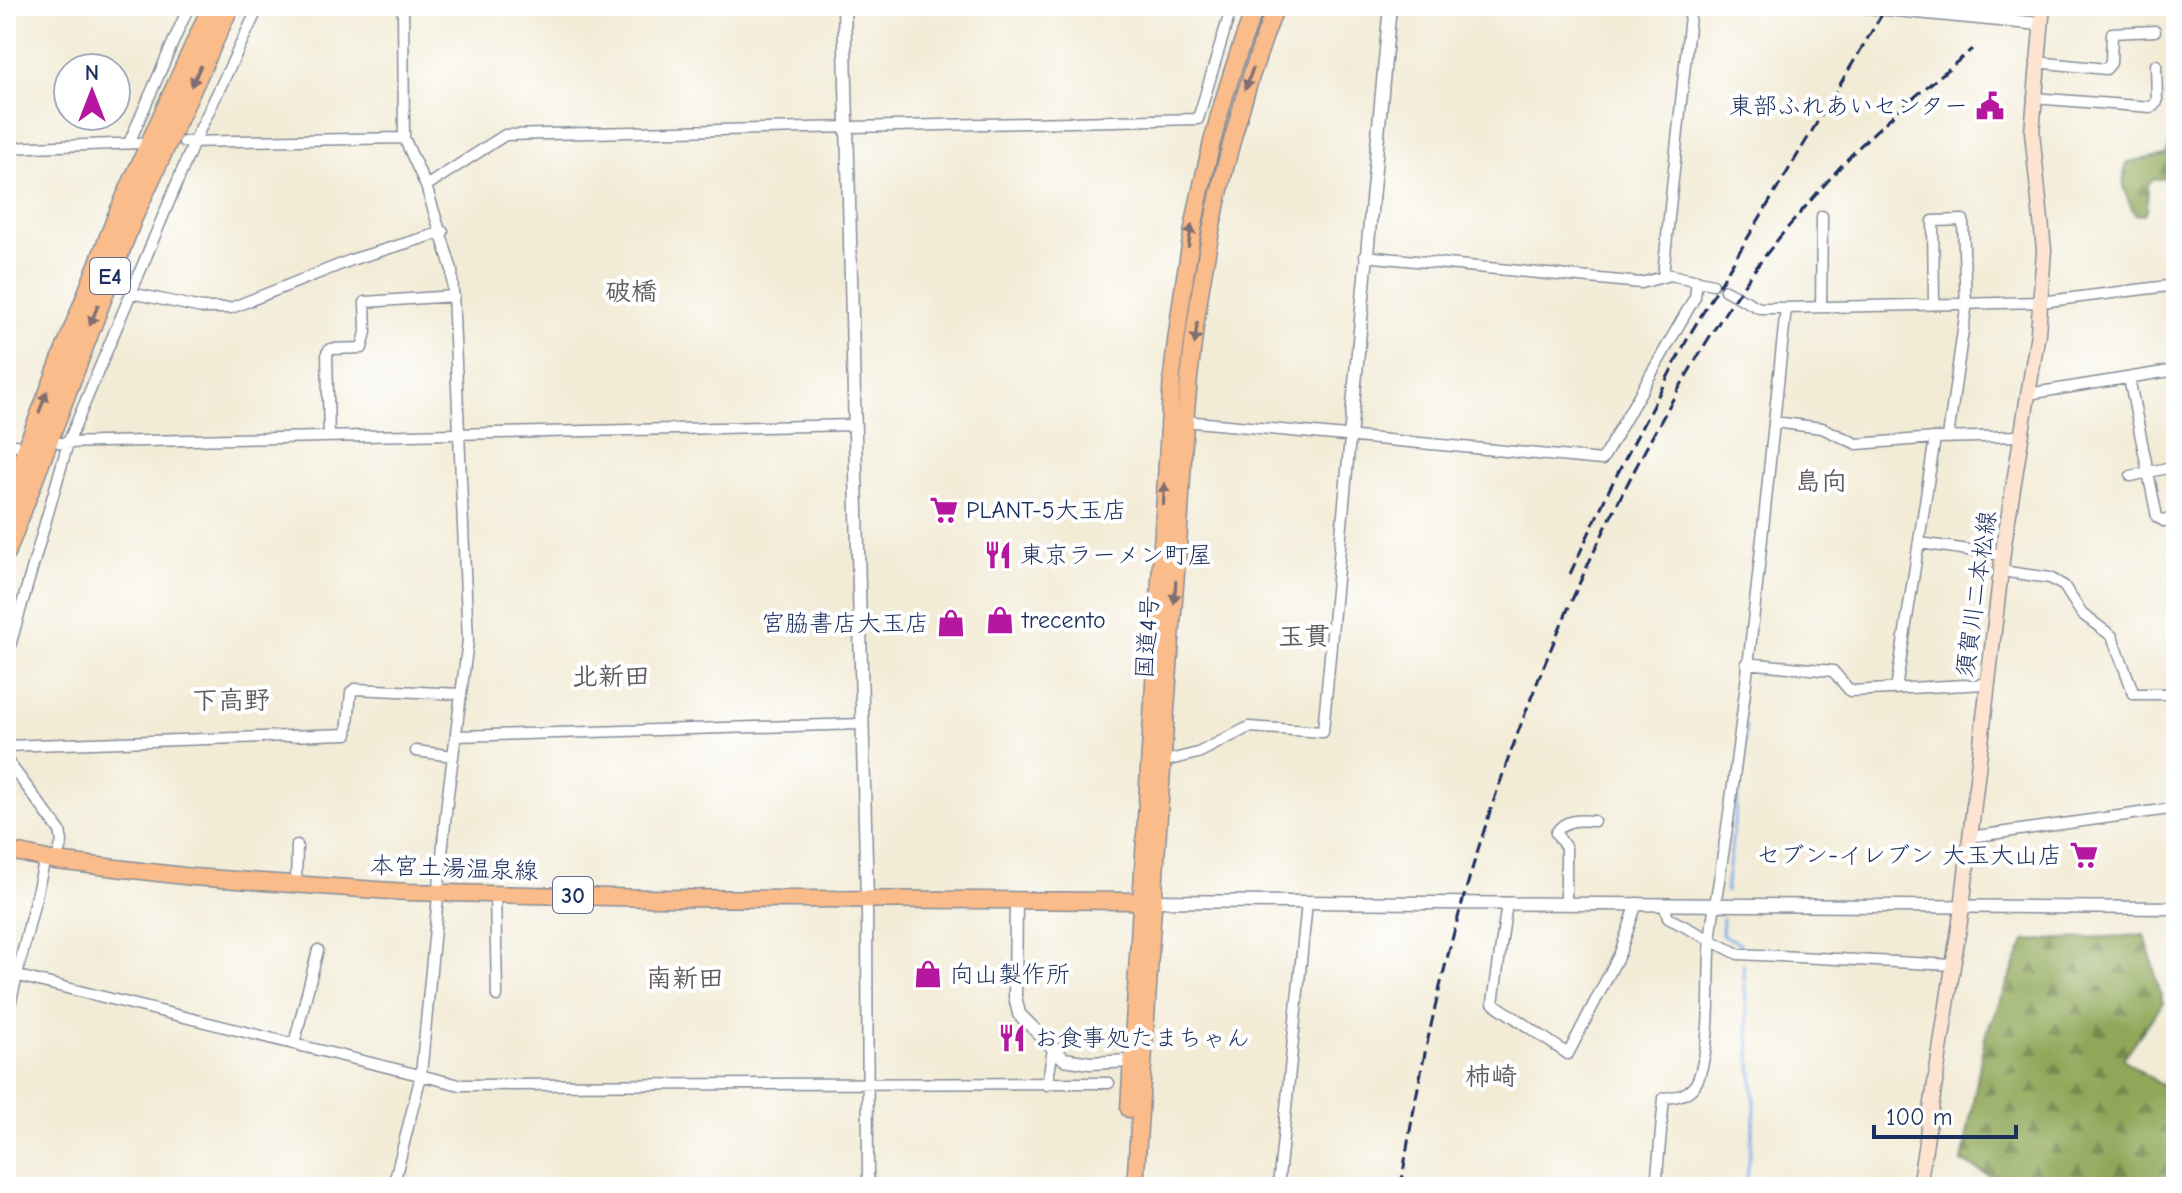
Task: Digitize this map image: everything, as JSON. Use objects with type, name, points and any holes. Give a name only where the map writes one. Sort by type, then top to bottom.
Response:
[{"type":"highway","name":"E4","points":[[6,502],[117,216],[212,6]]},
{"type":"highway","name":"E4","points":[[6,553],[132,220],[230,6]]},
{"type":"main road","name":"国道4号","points":[[1135,1187],[1169,402],[1193,218],[1217,115],[1256,6]]},
{"type":"main road","name":"国道4号","points":[[1126,1187],[1132,1061],[1161,762],[1185,421],[1218,191],[1244,94],[1276,6]]},
{"type":"main road","name":"須賀川二本松線","points":[[1919,1187],[1962,908],[1986,684],[2041,302],[2044,250],[2032,132],[2043,6]]},
{"type":"main road","name":"本宮土湯温泉線","points":[[6,850],[51,860],[296,885],[495,893],[867,900],[1149,901]]},
{"type":"street","points":[[6,148],[134,143],[189,6]]},
{"type":"street","points":[[6,660],[64,443],[131,293],[189,142],[259,6]]},
{"type":"street","points":[[393,1187],[421,1075],[453,756],[468,641],[454,296],[443,232],[404,138],[403,6]]},
{"type":"street","points":[[844,6],[867,900],[868,1187]]},
{"type":"street","points":[[426,186],[505,135],[1198,119],[1232,6]]},
{"type":"street","points":[[1161,762],[1198,753],[1249,727],[1323,732],[1390,6]]},
{"type":"street","points":[[1663,275],[1691,6]]},
{"type":"street","points":[[1856,6],[2040,24]]},
{"type":"street","points":[[2036,62],[2106,69],[2111,63],[2112,33],[2155,31]]},
{"type":"street","points":[[2033,98],[2151,107],[2157,102],[2156,65]]},
{"type":"street","points":[[189,142],[404,138]]},
{"type":"street","points":[[1821,307],[1822,216]]},
{"type":"street","points":[[1934,303],[1933,221],[1963,220],[1966,309],[1948,437]]},
{"type":"street","points":[[131,293],[202,308],[231,308],[354,259],[443,232]]},
{"type":"street","points":[[1365,256],[1641,283],[1663,275],[1713,284]]},
{"type":"street","points":[[1185,421],[1602,460],[1695,297],[1697,280]]},
{"type":"street","points":[[1725,290],[1759,308],[1786,308],[2041,302],[2176,285]]},
{"type":"street","points":[[329,437],[327,353],[330,349],[362,348],[366,332],[365,302],[454,296]]},
{"type":"street","points":[[1656,1187],[1664,1098],[1679,1097],[1693,1089],[1700,1075],[1711,1014],[1711,942],[1786,308]]},
{"type":"street","points":[[2028,394],[2176,370]]},
{"type":"street","points":[[2129,378],[2157,517],[2164,521],[2176,517]]},
{"type":"street","points":[[1774,422],[1822,428],[1857,444],[1948,437],[2021,436]]},
{"type":"street","points":[[64,443],[854,425]]},
{"type":"street","points":[[1896,689],[1935,438]]},
{"type":"street","points":[[2131,476],[2176,466]]},
{"type":"street","points":[[1920,543],[2002,563],[2050,578],[2064,586],[2082,614],[2112,636],[2134,694],[2176,694]]},
{"type":"street","points":[[1746,663],[1833,671],[1850,691],[1986,684]]},
{"type":"street","points":[[6,746],[347,734],[351,692],[355,689],[461,694]]},
{"type":"street","points":[[456,736],[861,724]]},
{"type":"street","points":[[416,751],[453,756]]},
{"type":"street","points":[[6,759],[60,831],[62,842],[51,860],[6,1021]]},
{"type":"street","points":[[1970,837],[2176,808]]},
{"type":"street","points":[[1566,903],[1566,848],[1556,833],[1561,826],[1572,821],[1594,821]]},
{"type":"street","points":[[296,885],[297,845]]},
{"type":"street","points":[[495,893],[497,996]]},
{"type":"street","points":[[1016,900],[1016,1006],[1019,1014],[1053,1049],[1072,1062],[1132,1061]]},
{"type":"street","points":[[1149,901],[2176,908]]},
{"type":"street","points":[[1278,1187],[1307,903]]},
{"type":"street","points":[[1507,903],[1493,1003],[1568,1054],[1620,953],[1637,903]]},
{"type":"street","points":[[1664,904],[1668,918],[1738,954],[1953,965]]},
{"type":"street","points":[[294,1044],[318,950]]},
{"type":"street","points":[[6,973],[460,1085],[1109,1083]]},
{"type":"street","points":[[1047,1085],[1053,1049]]},
{"type":"green space","points":[[2176,106],[2176,176],[2153,180],[2148,185],[2147,210],[2143,215],[2135,214],[2124,188],[2125,169],[2128,162],[2165,155],[2170,143],[2170,117]]},
{"type":"green space","points":[[2145,935],[2163,1003],[2123,1059],[2176,1095],[2176,1187],[2012,1187],[1962,1162],[1985,1036],[2025,941]]},
{"type":"waterway","points":[[1726,891],[1746,726]]},
{"type":"waterway","points":[[1723,919],[1722,935],[1740,943],[1740,947]]},
{"type":"waterway","points":[[1743,964],[1755,1110],[1746,1187]]},
{"type":"railway","points":[[1570,574],[1610,488],[1690,334],[1887,6]]},
{"type":"railway","points":[[1401,1187],[1437,1001],[1460,909],[1488,818],[1554,641],[1635,469],[1706,343],[1745,283],[1789,226],[1863,143],[1972,49]]},
{"type":"place","name":"東部ふれあいセンター","points":[[1990,106]]},
{"type":"place","name":"PLANT-5大玉店","points":[[944,510]]},
{"type":"place","name":"東京ラーメン町屋","points":[[998,555]]},
{"type":"place","name":"trecento","points":[[1000,620]]},
{"type":"place","name":"宮脇書店大玉店","points":[[951,623]]},
{"type":"place","name":"セブン-イレブン 大玉大山店","points":[[2084,855]]},
{"type":"place","name":"向山製作所","points":[[928,974]]},
{"type":"place","name":"お食事処たまちゃん","points":[[1012,1038]]},
{"type":"district","name":"破橋","points":[[631,291]]},
{"type":"district","name":"島向","points":[[1821,481]]},
{"type":"district","name":"玉貫","points":[[1304,636]]},
{"type":"district","name":"北新田","points":[[611,676]]},
{"type":"district","name":"下高野","points":[[231,700]]},
{"type":"district","name":"南新田","points":[[685,978]]},
{"type":"district","name":"柿崎","points":[[1491,1076]]}]
